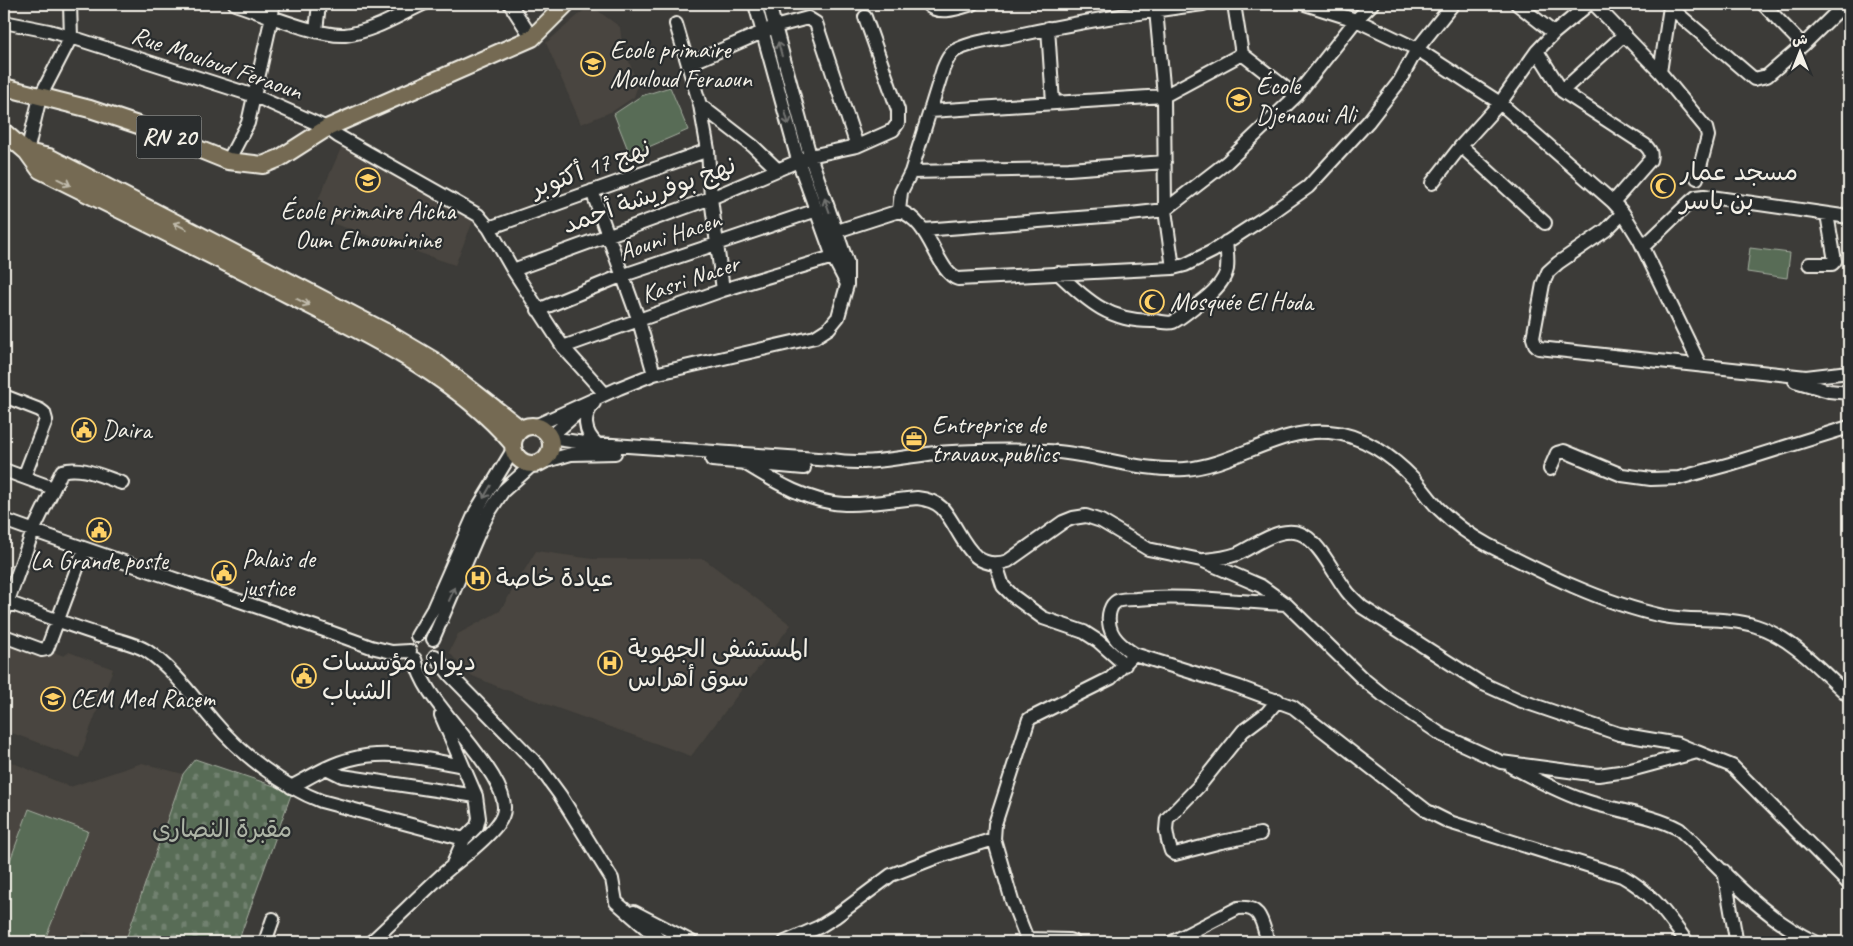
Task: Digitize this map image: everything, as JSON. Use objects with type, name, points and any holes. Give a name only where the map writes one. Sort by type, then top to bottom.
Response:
[{"type":"main road","name":"RN 20","points":[[4,87],[90,108],[228,161],[258,166],[269,163],[302,145],[327,128],[532,38],[566,4]]},
{"type":"main road","points":[[4,132],[27,152],[40,170],[272,286],[402,354],[466,397],[490,419],[513,447],[522,462],[538,463],[551,451],[550,438],[541,428],[528,428],[517,433],[513,447]]},
{"type":"main road","points":[[27,152],[49,157],[384,331],[433,360],[528,428]]},
{"type":"street","points":[[27,152],[40,97],[71,37],[70,4]]},
{"type":"street","points":[[235,4],[273,10],[316,31],[344,35],[368,29],[423,4]]},
{"type":"street","points":[[316,31],[319,4]]},
{"type":"street","points":[[510,4],[532,38]]},
{"type":"street","points":[[528,428],[654,374],[815,337],[829,328],[838,317],[847,285],[847,262],[837,231],[804,158],[762,33],[756,4]]},
{"type":"street","points":[[769,4],[817,210],[834,257],[847,285]]},
{"type":"street","points":[[927,4],[930,8],[943,10],[972,4]]},
{"type":"street","points":[[899,211],[901,192],[911,172],[943,69],[947,59],[953,52],[970,45],[1048,28],[1203,4]]},
{"type":"street","points":[[1234,4],[1242,54],[1296,96]]},
{"type":"street","points":[[1305,4],[1356,20],[1417,49],[1500,103],[1613,202],[1623,213],[1643,247],[1700,365]]},
{"type":"street","points":[[923,230],[1165,210],[1228,162],[1296,96],[1356,20],[1372,4]]},
{"type":"street","points":[[837,231],[899,211],[908,214],[923,230],[948,273],[954,278],[1173,268],[1185,265],[1226,242],[1308,188],[1368,122],[1399,82],[1417,49],[1453,4]]},
{"type":"street","points":[[1518,4],[1554,33]]},
{"type":"street","points":[[1432,183],[1461,146],[1500,103],[1537,51],[1554,33],[1589,4]]},
{"type":"street","points":[[1594,4],[1660,72],[1706,128],[1708,136],[1697,178]]},
{"type":"street","points":[[1763,4],[1803,45]]},
{"type":"street","points":[[1672,6],[1754,78],[1767,76],[1803,45],[1845,4]]},
{"type":"street","points":[[1660,72],[1672,6]]},
{"type":"street","points":[[228,161],[248,122],[273,10]]},
{"type":"street","points":[[1156,10],[1164,96],[1165,210],[1173,268]]},
{"type":"street","name":"نهج بوفريشة أحمد","points":[[513,270],[711,198],[804,158],[857,146],[893,130],[897,126],[899,119],[895,102],[865,17]]},
{"type":"street","points":[[689,64],[774,27],[808,18],[816,23],[857,146]]},
{"type":"street","name":"Rue Mouloud Feraoun","points":[[4,22],[71,37],[255,96],[327,128],[478,215],[489,228],[538,310],[597,398]]},
{"type":"street","points":[[676,24],[700,105],[708,150],[711,198],[723,290]]},
{"type":"street","points":[[1048,28],[1053,103]]},
{"type":"street","points":[[1562,91],[1625,34]]},
{"type":"street","points":[[1537,51],[1562,91],[1650,150],[1652,154],[1650,160],[1613,202]]},
{"type":"street","points":[[930,111],[1164,96],[1242,54]]},
{"type":"street","points":[[700,105],[753,146],[778,170]]},
{"type":"street","points":[[1461,146],[1545,223]]},
{"type":"street","name":"نهج 17 أكتوبر","points":[[489,228],[708,150]]},
{"type":"street","points":[[911,172],[1069,168],[1165,162]]},
{"type":"street","points":[[592,191],[621,276],[639,321],[654,374]]},
{"type":"street","points":[[1643,247],[1696,197],[1704,196],[1849,217]]},
{"type":"street","name":"Aouni Hacen","points":[[538,310],[621,276],[817,210]]},
{"type":"street","points":[[1623,213],[1606,230],[1548,272],[1542,284],[1534,338],[1538,348],[1776,374],[1817,377],[1849,372]]},
{"type":"street","points":[[1809,264],[1828,265],[1835,261],[1827,214]]},
{"type":"street","points":[[1058,273],[1078,293],[1112,315],[1144,321],[1172,323],[1201,302],[1216,288],[1224,277],[1227,269],[1226,242]]},
{"type":"street","name":"Kasri Nacer","points":[[563,347],[723,290],[834,257]]},
{"type":"street","points":[[1776,374],[1820,389],[1849,393]]},
{"type":"street","points":[[4,396],[40,410],[44,413],[46,420],[24,477]]},
{"type":"street","points":[[550,438],[597,398]]},
{"type":"street","points":[[597,398],[587,413],[586,420],[589,434],[598,444]]},
{"type":"street","points":[[1550,469],[1557,453],[1564,451],[1622,475],[1650,479],[1679,478],[1849,427]]},
{"type":"street","points":[[550,438],[814,468],[830,467],[844,463],[878,462],[960,452],[1025,451],[1078,454],[1146,467],[1182,469],[1220,462],[1291,434],[1310,431],[1339,433],[1366,443],[1393,459],[1414,479],[1439,509],[1458,526],[1483,543],[1592,594],[1643,612],[1669,617],[1732,621],[1758,626],[1784,640],[1849,696]]},
{"type":"street","points":[[371,942],[453,864],[464,839],[477,826],[479,818],[476,796],[434,699],[418,671],[412,655],[411,642],[417,636],[433,610],[476,511],[513,447]]},
{"type":"street","points":[[433,639],[479,532],[492,507],[513,481],[538,463],[571,454],[612,453],[745,460],[779,483],[829,502],[859,504],[917,498],[926,499],[941,508],[973,554],[983,561],[996,564],[1014,558],[1068,520],[1086,516],[1101,521],[1148,549],[1201,560],[1261,586],[1286,604],[1355,672],[1383,695],[1442,735],[1566,794],[1587,802],[1662,820],[1671,824],[1679,829],[1760,906],[1782,924],[1815,942]]},
{"type":"street","points":[[122,483],[78,469],[68,469],[59,474],[33,531],[5,605],[146,650],[167,668],[229,739],[291,787],[321,801],[464,839]]},
{"type":"street","points":[[4,470],[53,488]]},
{"type":"street","points":[[4,520],[84,550],[248,602],[371,647],[412,655],[423,662],[428,661],[435,656],[437,647],[433,639],[425,635],[417,636]]},
{"type":"street","points":[[1201,560],[1223,558],[1238,553],[1277,534],[1296,533],[1307,537],[1347,592],[1362,607],[1481,683],[1519,700],[1619,734],[1678,744],[1732,766],[1849,884]]},
{"type":"street","points":[[4,636],[45,650],[47,649],[84,550]]},
{"type":"street","points":[[996,564],[1003,586],[1013,596],[1042,618],[1084,632],[1098,641],[1125,665]]},
{"type":"street","points":[[1286,604],[1154,597],[1117,602],[1110,612],[1109,623],[1112,633],[1118,642],[1134,654],[1278,700],[1293,707],[1428,810],[1449,822],[1622,876],[1640,886],[1657,902],[1688,942]]},
{"type":"street","points":[[1074,942],[1069,940],[1027,940],[1012,901],[994,839],[995,824],[1028,719],[1112,678],[1134,654]]},
{"type":"street","points":[[435,656],[451,676],[538,765],[560,795],[612,879],[616,902],[662,942]]},
{"type":"street","points":[[434,699],[485,766],[504,800],[503,815],[493,830],[476,847],[444,873]]},
{"type":"street","points":[[1260,834],[1175,854],[1169,846],[1166,824],[1170,815],[1199,786],[1243,730],[1267,713],[1278,700]]},
{"type":"street","points":[[1501,762],[1598,775],[1627,770],[1697,752]]},
{"type":"street","points":[[291,787],[326,768],[350,759],[368,755],[406,756],[463,766]]},
{"type":"street","points":[[326,768],[342,776],[476,796]]},
{"type":"street","points":[[785,942],[819,927],[835,917],[891,875],[925,861],[994,839]]},
{"type":"street","points":[[1724,871],[1736,942]]},
{"type":"street","points":[[616,902],[692,942]]},
{"type":"street","points":[[1172,942],[1238,908],[1248,907],[1253,908],[1257,913],[1268,942]]},
{"type":"street","points":[[265,942],[272,919]]},
{"type":"shaded area","name":"Ecole primaire Mouloud Feraoun","points":[[590,5],[620,27],[622,43],[638,85],[634,97],[613,111],[581,124],[546,43]]},
{"type":"shaded area","name":"École primaire Aicha Oum Elmouminine","points":[[342,146],[476,214],[455,265],[311,216]]},
{"type":"shaded area","name":"المستشفى الجهوية سوق أهراس","points":[[536,551],[593,559],[704,559],[791,625],[691,756],[501,688],[468,674],[449,652],[458,634],[500,611]]},
{"type":"shaded area","name":"CEM Med Racem","points":[[11,636],[64,656],[69,652],[113,669],[79,758],[4,730],[4,657]]},
{"type":"shaded area","points":[[4,759],[70,787],[142,763],[183,774],[125,942],[114,942],[85,932],[81,942],[7,942],[4,940]]},
{"type":"green space","points":[[670,87],[688,130],[630,155],[614,114],[641,96]]},
{"type":"green space","points":[[1750,248],[1790,253],[1787,278],[1747,272]]},
{"type":"green space","name":"مقبرة النصارى","points":[[195,759],[292,792],[238,942],[125,942],[183,774]]},
{"type":"green space","points":[[29,809],[88,831],[44,942],[7,942],[4,940],[4,877]]},
{"type":"place","name":"Ecole primaire Mouloud Feraoun","points":[[593,64]]},
{"type":"place","name":"École Djenaoui Ali","points":[[1239,100]]},
{"type":"place","name":"École primaire Aicha Oum Elmouminine","points":[[368,180]]},
{"type":"place","name":"مسجد عمار بن ياسر","points":[[1663,186]]},
{"type":"place","name":"Mosquée El Hoda","points":[[1152,302]]},
{"type":"place","name":"Daira","points":[[84,430]]},
{"type":"place","name":"Entreprise de travaux publics","points":[[914,439]]},
{"type":"place","name":"La Grande poste","points":[[99,530]]},
{"type":"place","name":"Palais de justice","points":[[224,573]]},
{"type":"place","name":"عيادة خاصة","points":[[478,578]]},
{"type":"place","name":"المستشفى الجهوية سوق أهراس","points":[[610,663]]},
{"type":"place","name":"ديوان مؤسسات الشباب","points":[[304,676]]},
{"type":"place","name":"CEM Med Racem","points":[[53,699]]}]
